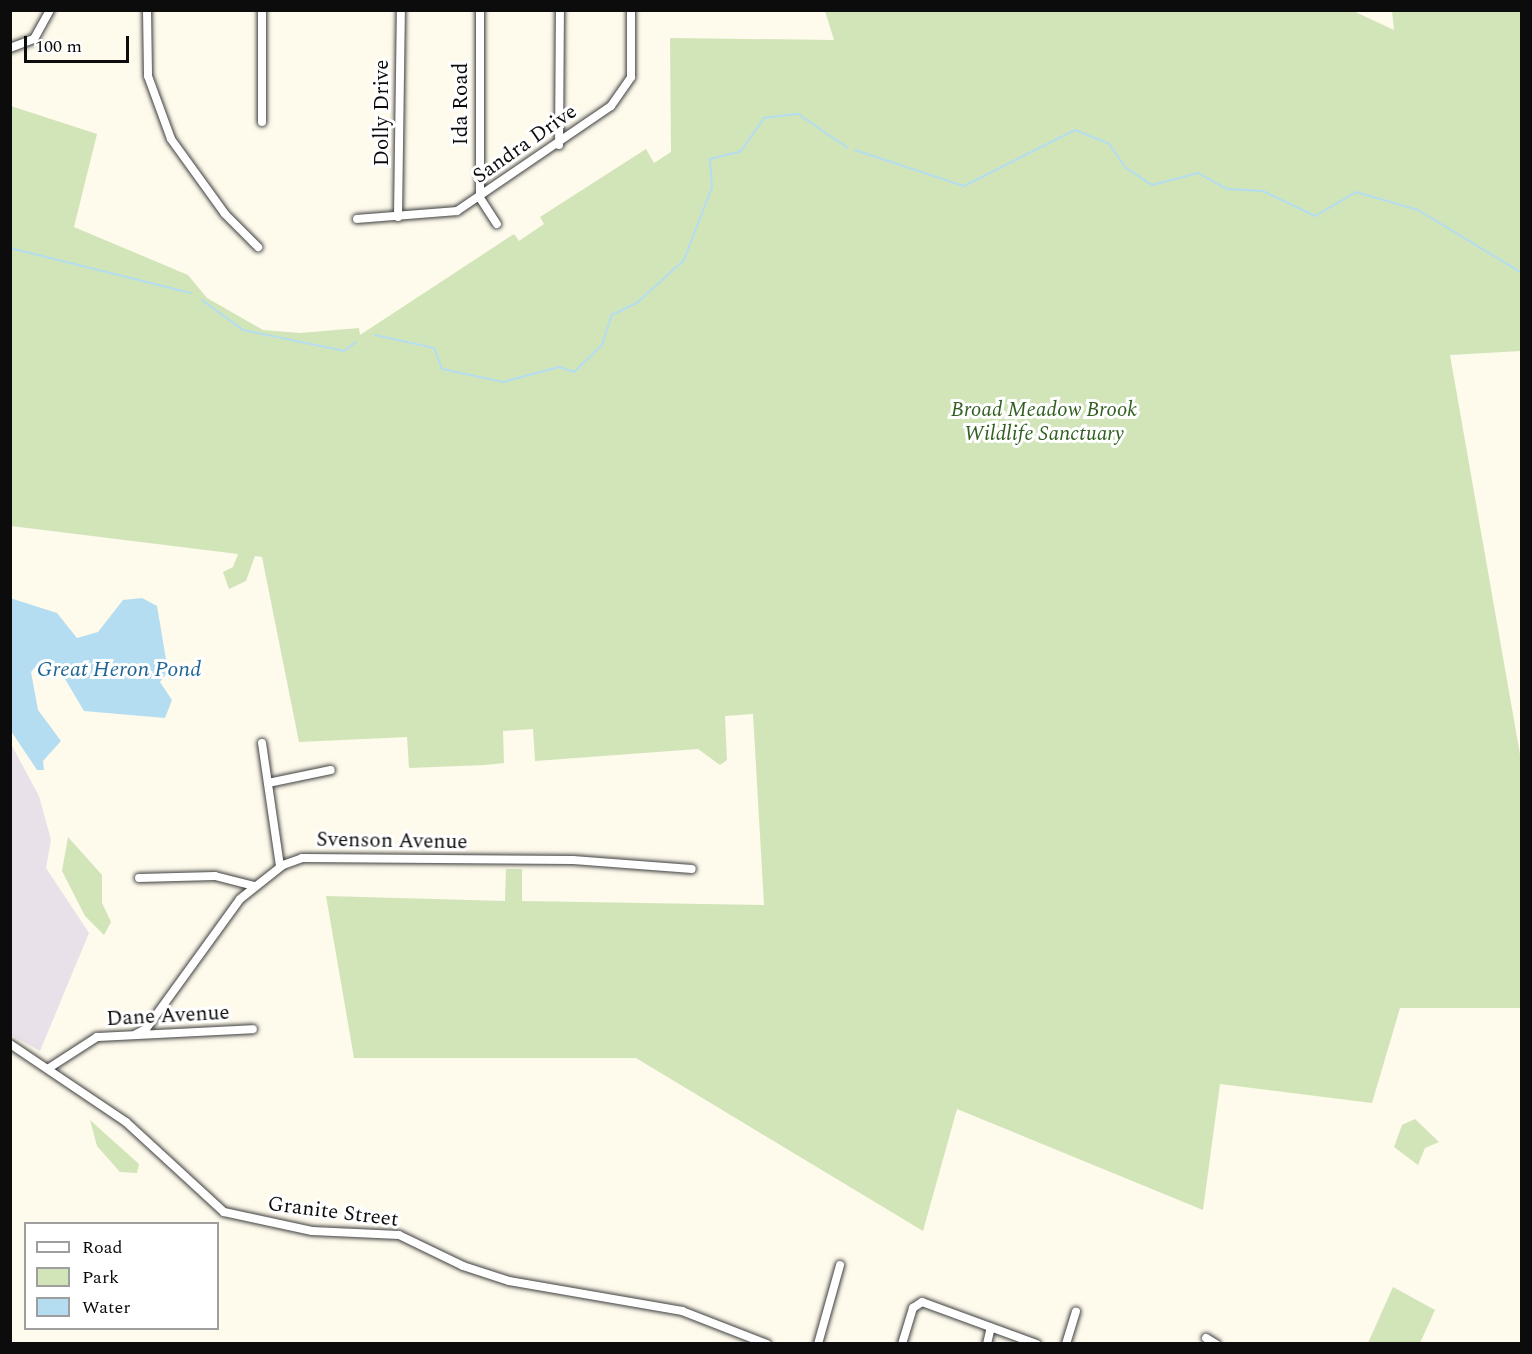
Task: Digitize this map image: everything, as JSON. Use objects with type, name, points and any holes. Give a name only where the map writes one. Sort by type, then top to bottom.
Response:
[{"type":"street","points":[[10,48],[34,39],[50,10]]},
{"type":"street","points":[[147,10],[147,62],[154,102],[178,148],[225,214],[258,247]]},
{"type":"street","points":[[262,10],[262,122]]},
{"type":"street","name":"Dolly Drive","points":[[398,217],[400,10]]},
{"type":"street","name":"Ida Road","points":[[480,10],[480,198]]},
{"type":"street","points":[[559,145],[560,10]]},
{"type":"street","name":"Sandra Drive","points":[[357,219],[445,214],[480,198],[559,145],[624,92],[632,71],[631,10]]},
{"type":"street","points":[[480,198],[496,224]]},
{"type":"street","points":[[262,743],[280,867]]},
{"type":"street","points":[[268,783],[332,770]]},
{"type":"street","name":"Svenson Avenue","points":[[136,1034],[146,1029],[254,886],[280,867],[302,858],[573,861],[692,869]]},
{"type":"street","points":[[139,878],[214,876],[254,886]]},
{"type":"street","name":"Dane Avenue","points":[[49,1068],[86,1042],[136,1034],[253,1029]]},
{"type":"street","name":"Granite Street","points":[[10,1044],[49,1068],[126,1122],[224,1212],[312,1231],[399,1235],[463,1266],[509,1281],[682,1311],[767,1344]]},
{"type":"street","points":[[818,1344],[840,1265]]},
{"type":"street","points":[[902,1344],[915,1306],[929,1304],[1037,1344]]},
{"type":"street","points":[[1066,1344],[1077,1311]]},
{"type":"street","points":[[987,1344],[991,1327]]},
{"type":"street","points":[[1206,1338],[1216,1344]]},
{"type":"shaded area","points":[[11,744],[39,796],[51,840],[46,868],[89,933],[40,1051],[11,1035]]},
{"type":"green space","name":"Broad Meadow Brook Wildlife Sanctuary","points":[[1351,10],[1394,30],[1392,11],[1521,11],[1521,351],[1450,355],[1521,760],[1521,1008],[1400,1008],[1372,1103],[1220,1084],[1203,1210],[957,1109],[923,1231],[636,1058],[354,1058],[326,896],[505,901],[506,869],[522,869],[522,901],[764,905],[753,714],[725,716],[727,760],[720,765],[698,749],[535,761],[533,729],[503,731],[504,763],[485,765],[409,768],[407,737],[299,742],[262,557],[255,556],[246,581],[229,589],[223,572],[233,567],[238,554],[11,526],[11,106],[97,134],[74,227],[188,275],[207,298],[263,330],[300,333],[359,328],[360,335],[514,234],[519,241],[544,224],[540,217],[646,149],[654,163],[671,152],[670,38],[834,40],[825,11]]},
{"type":"green space","points":[[68,837],[102,875],[102,903],[111,922],[104,935],[85,916],[62,871]]},
{"type":"green space","points":[[1415,1119],[1439,1142],[1425,1148],[1418,1165],[1394,1147],[1402,1125]]},
{"type":"green space","points":[[90,1120],[139,1164],[137,1173],[120,1172],[97,1146]]},
{"type":"green space","points":[[1393,1287],[1435,1310],[1420,1343],[1368,1343]]},
{"type":"water","name":"Great Heron Pond","points":[[10,598],[57,613],[77,638],[98,632],[123,600],[142,598],[157,606],[168,671],[160,682],[172,700],[165,718],[84,711],[62,674],[37,665],[31,672],[38,710],[61,741],[43,761],[44,770],[37,770],[11,731]]},
{"type":"waterway","points":[[375,335],[434,348],[442,369],[503,382],[559,367],[574,372],[602,345],[612,315],[637,303],[684,260],[712,187],[710,159],[741,151],[764,118],[798,114],[848,148]]},
{"type":"waterway","points":[[855,150],[964,186],[1075,130],[1109,144],[1126,168],[1152,185],[1198,173],[1227,189],[1263,191],[1315,216],[1356,192],[1418,210],[1522,273]]},
{"type":"waterway","points":[[10,248],[190,293]]},
{"type":"waterway","points":[[202,300],[243,330],[344,351],[356,342]]}]
